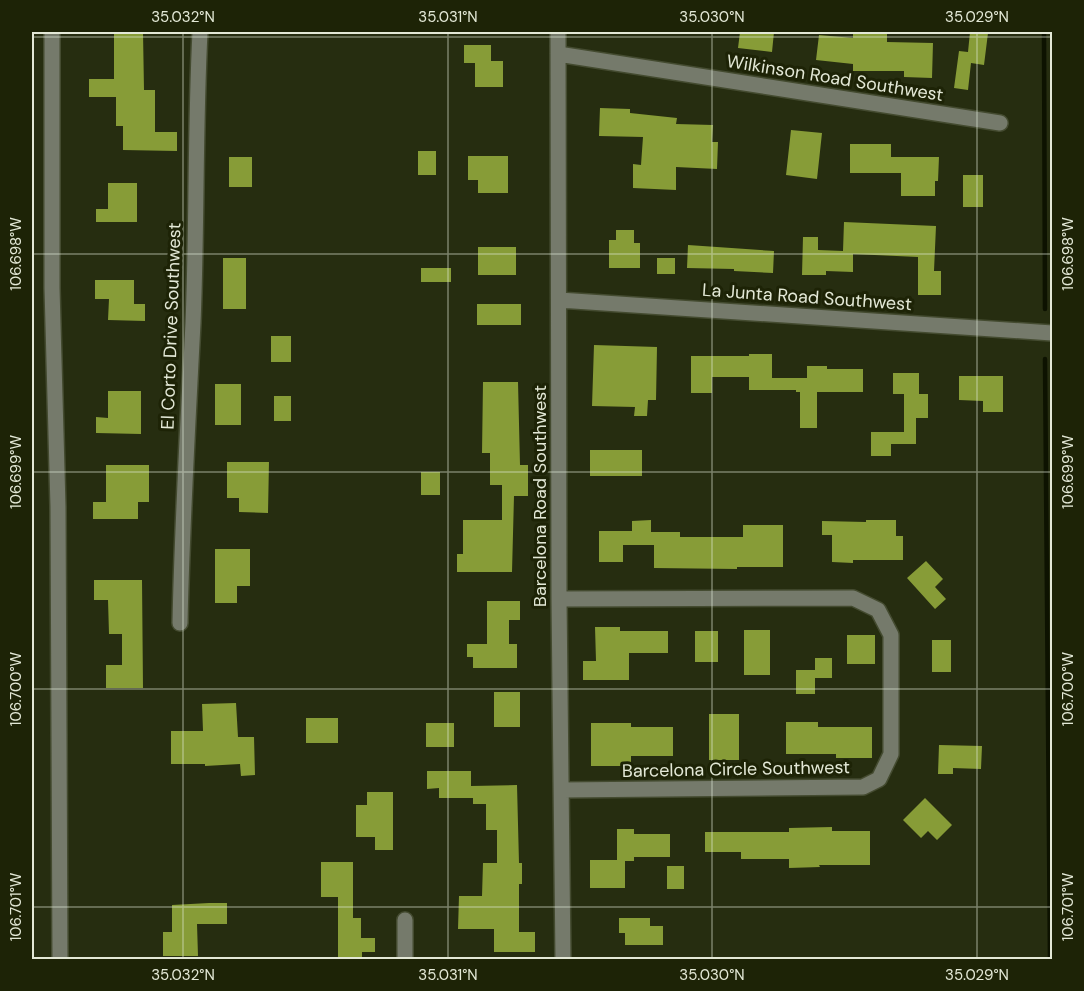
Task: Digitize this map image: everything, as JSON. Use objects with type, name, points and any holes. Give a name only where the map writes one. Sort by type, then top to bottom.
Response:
[{"type":"street","points":[[52,32],[52,288],[58,518],[60,960]]},
{"type":"street","name":"El Corto Drive Southwest","points":[[180,623],[181,539],[193,321],[196,106],[200,32]]},
{"type":"street","name":"Barcelona Road Southwest","points":[[558,32],[559,600],[563,960]]},
{"type":"street","name":"Wilkinson Road Southwest","points":[[558,54],[1000,123]]},
{"type":"street","name":"La Junta Road Southwest","points":[[559,300],[1053,333]]},
{"type":"street","name":"Barcelona Circle Southwest","points":[[559,600],[853,598],[878,610],[891,635],[891,754],[879,779],[863,787],[562,790]]},
{"type":"street","points":[[405,920],[405,960]]},
{"type":"building","points":[[114,32],[143,32],[144,90],[155,90],[155,132],[177,132],[177,151],[123,150],[123,126],[116,126],[116,97],[89,97],[89,79],[114,79]]},
{"type":"building","points":[[740,32],[774,32],[772,52],[738,48]]},
{"type":"building","points":[[853,32],[887,32],[887,42],[933,43],[932,78],[904,77],[904,71],[853,71],[853,64],[816,60],[819,35],[853,38]]},
{"type":"building","points":[[970,32],[988,33],[984,65],[971,63],[968,90],[954,88],[959,51],[968,52]]},
{"type":"building","points":[[464,45],[491,45],[491,61],[503,61],[503,87],[475,87],[475,63],[464,63]]},
{"type":"building","points":[[600,108],[630,109],[630,113],[677,118],[676,124],[713,125],[712,142],[718,142],[717,169],[676,167],[676,190],[633,188],[633,164],[641,165],[643,137],[599,136]]},
{"type":"building","points":[[791,130],[822,133],[817,179],[786,175]]},
{"type":"building","points":[[850,144],[891,144],[891,157],[939,157],[935,196],[901,196],[901,173],[850,173]]},
{"type":"building","points":[[418,151],[436,151],[436,175],[418,175]]},
{"type":"building","points":[[468,156],[508,156],[508,193],[478,193],[478,180],[468,180]]},
{"type":"building","points":[[229,157],[252,157],[252,187],[229,187]]},
{"type":"building","points":[[963,175],[983,175],[983,207],[963,207]]},
{"type":"building","points":[[108,183],[137,183],[137,222],[96,222],[96,209],[108,209]]},
{"type":"building","points":[[844,222],[936,226],[934,271],[941,271],[941,295],[918,295],[918,257],[853,254],[853,272],[826,271],[826,275],[802,275],[803,237],[818,237],[818,250],[843,251]]},
{"type":"building","points":[[616,230],[634,230],[634,243],[640,243],[640,268],[609,268],[609,240],[616,240]]},
{"type":"building","points":[[688,245],[774,251],[773,273],[687,268]]},
{"type":"building","points":[[478,247],[516,247],[516,275],[478,275]]},
{"type":"building","points":[[223,258],[246,258],[246,309],[223,309]]},
{"type":"building","points":[[657,258],[675,258],[675,274],[657,274]]},
{"type":"building","points":[[421,268],[451,268],[451,282],[421,282]]},
{"type":"building","points":[[95,280],[134,280],[134,304],[145,304],[145,321],[108,320],[109,299],[95,299]]},
{"type":"building","points":[[477,304],[521,304],[521,325],[477,325]]},
{"type":"building","points":[[271,336],[291,336],[291,362],[271,362]]},
{"type":"building","points":[[594,345],[657,347],[656,400],[648,400],[647,416],[634,416],[635,407],[592,406]]},
{"type":"building","points":[[749,354],[772,354],[772,378],[807,378],[807,366],[827,366],[827,369],[863,369],[863,392],[817,392],[817,428],[800,428],[800,392],[796,390],[749,390],[749,377],[712,377],[712,393],[691,393],[691,356],[749,356]]},
{"type":"building","points":[[893,373],[919,373],[919,394],[928,394],[928,418],[916,418],[916,444],[891,444],[891,456],[871,456],[871,432],[904,432],[904,394],[893,394]]},
{"type":"building","points":[[959,376],[1003,376],[1003,412],[983,412],[983,401],[959,400]]},
{"type":"building","points":[[483,382],[518,382],[520,465],[528,465],[528,496],[514,496],[512,572],[457,572],[457,554],[463,554],[463,520],[502,520],[502,485],[490,485],[490,453],[482,453]]},
{"type":"building","points":[[215,384],[241,384],[241,425],[215,425]]},
{"type":"building","points":[[108,391],[141,391],[141,434],[96,433],[96,417],[108,418]]},
{"type":"building","points":[[274,396],[291,396],[291,421],[274,421]]},
{"type":"building","points":[[590,450],[642,450],[642,476],[590,476]]},
{"type":"building","points":[[227,462],[269,462],[268,513],[239,512],[239,498],[227,498]]},
{"type":"building","points":[[106,465],[149,465],[149,502],[138,502],[138,519],[93,519],[93,502],[106,502]]},
{"type":"building","points":[[421,472],[440,472],[440,495],[421,495]]},
{"type":"building","points":[[651,520],[651,532],[680,532],[680,537],[743,537],[743,525],[783,525],[783,567],[654,568],[654,545],[623,545],[623,562],[599,562],[599,531],[632,531],[632,521]]},
{"type":"building","points":[[866,520],[896,520],[896,536],[903,536],[903,560],[832,562],[832,535],[822,535],[822,521],[866,522]]},
{"type":"building","points":[[215,549],[250,549],[250,586],[237,586],[237,603],[215,603]]},
{"type":"building","points":[[926,561],[943,579],[935,587],[946,599],[935,609],[907,578]]},
{"type":"building","points":[[94,580],[142,580],[143,688],[106,688],[106,665],[122,665],[122,634],[109,634],[108,600],[94,600]]},
{"type":"building","points":[[487,601],[520,601],[520,620],[509,620],[509,644],[517,644],[517,668],[473,668],[473,657],[467,657],[467,644],[487,644]]},
{"type":"building","points":[[595,627],[620,627],[620,631],[668,631],[668,653],[629,653],[629,680],[583,680],[583,661],[596,661]]},
{"type":"building","points":[[744,630],[770,630],[770,675],[744,675]]},
{"type":"building","points":[[695,631],[718,631],[718,662],[695,662]]},
{"type":"building","points":[[847,635],[875,635],[875,664],[847,664]]},
{"type":"building","points":[[932,640],[951,640],[951,672],[932,672]]},
{"type":"building","points":[[815,658],[832,658],[832,678],[815,678],[815,694],[796,694],[796,670],[815,670]]},
{"type":"building","points":[[494,692],[520,692],[520,727],[494,727]]},
{"type":"building","points":[[236,703],[238,737],[254,737],[255,775],[241,776],[240,764],[205,766],[205,764],[171,764],[171,731],[203,731],[202,704]]},
{"type":"building","points":[[709,714],[739,714],[739,760],[709,760]]},
{"type":"building","points":[[306,718],[338,718],[338,743],[306,743]]},
{"type":"building","points":[[786,722],[818,722],[818,727],[872,727],[872,758],[836,758],[836,754],[786,754]]},
{"type":"building","points":[[426,723],[454,723],[454,747],[426,747]]},
{"type":"building","points":[[591,723],[631,723],[631,727],[673,727],[673,756],[631,756],[631,766],[591,766]]},
{"type":"building","points":[[939,745],[982,746],[981,769],[953,768],[953,774],[938,774]]},
{"type":"building","points":[[427,771],[471,771],[471,786],[517,785],[519,863],[522,863],[522,884],[519,884],[519,932],[535,932],[535,952],[494,952],[494,929],[458,929],[459,896],[482,896],[483,863],[497,863],[497,830],[486,830],[486,804],[473,804],[473,798],[439,798],[439,788],[427,789]]},
{"type":"building","points":[[367,792],[393,792],[393,850],[375,850],[375,837],[356,837],[356,805],[367,805]]},
{"type":"building","points":[[925,798],[952,825],[937,840],[928,831],[921,838],[903,820]]},
{"type":"building","points":[[832,827],[832,831],[870,831],[870,865],[819,865],[820,867],[789,868],[789,859],[741,859],[741,852],[705,852],[705,832],[789,832],[789,828]]},
{"type":"building","points":[[617,829],[634,829],[634,834],[670,834],[670,857],[634,857],[634,861],[625,861],[625,888],[590,888],[590,860],[617,860]]},
{"type":"building","points":[[321,862],[353,862],[353,918],[361,918],[361,938],[375,938],[375,952],[362,952],[362,960],[338,960],[338,897],[321,897]]},
{"type":"building","points":[[667,866],[684,866],[684,889],[667,889]]},
{"type":"building","points":[[227,903],[227,924],[197,924],[198,956],[163,956],[163,932],[172,932],[172,905]]},
{"type":"building","points":[[619,918],[650,918],[650,926],[663,926],[663,945],[625,945],[625,933],[619,933]]},
{"type":"waterway","points":[[1044,32],[1045,309]]},
{"type":"waterway","points":[[1045,359],[1050,960]]}]
